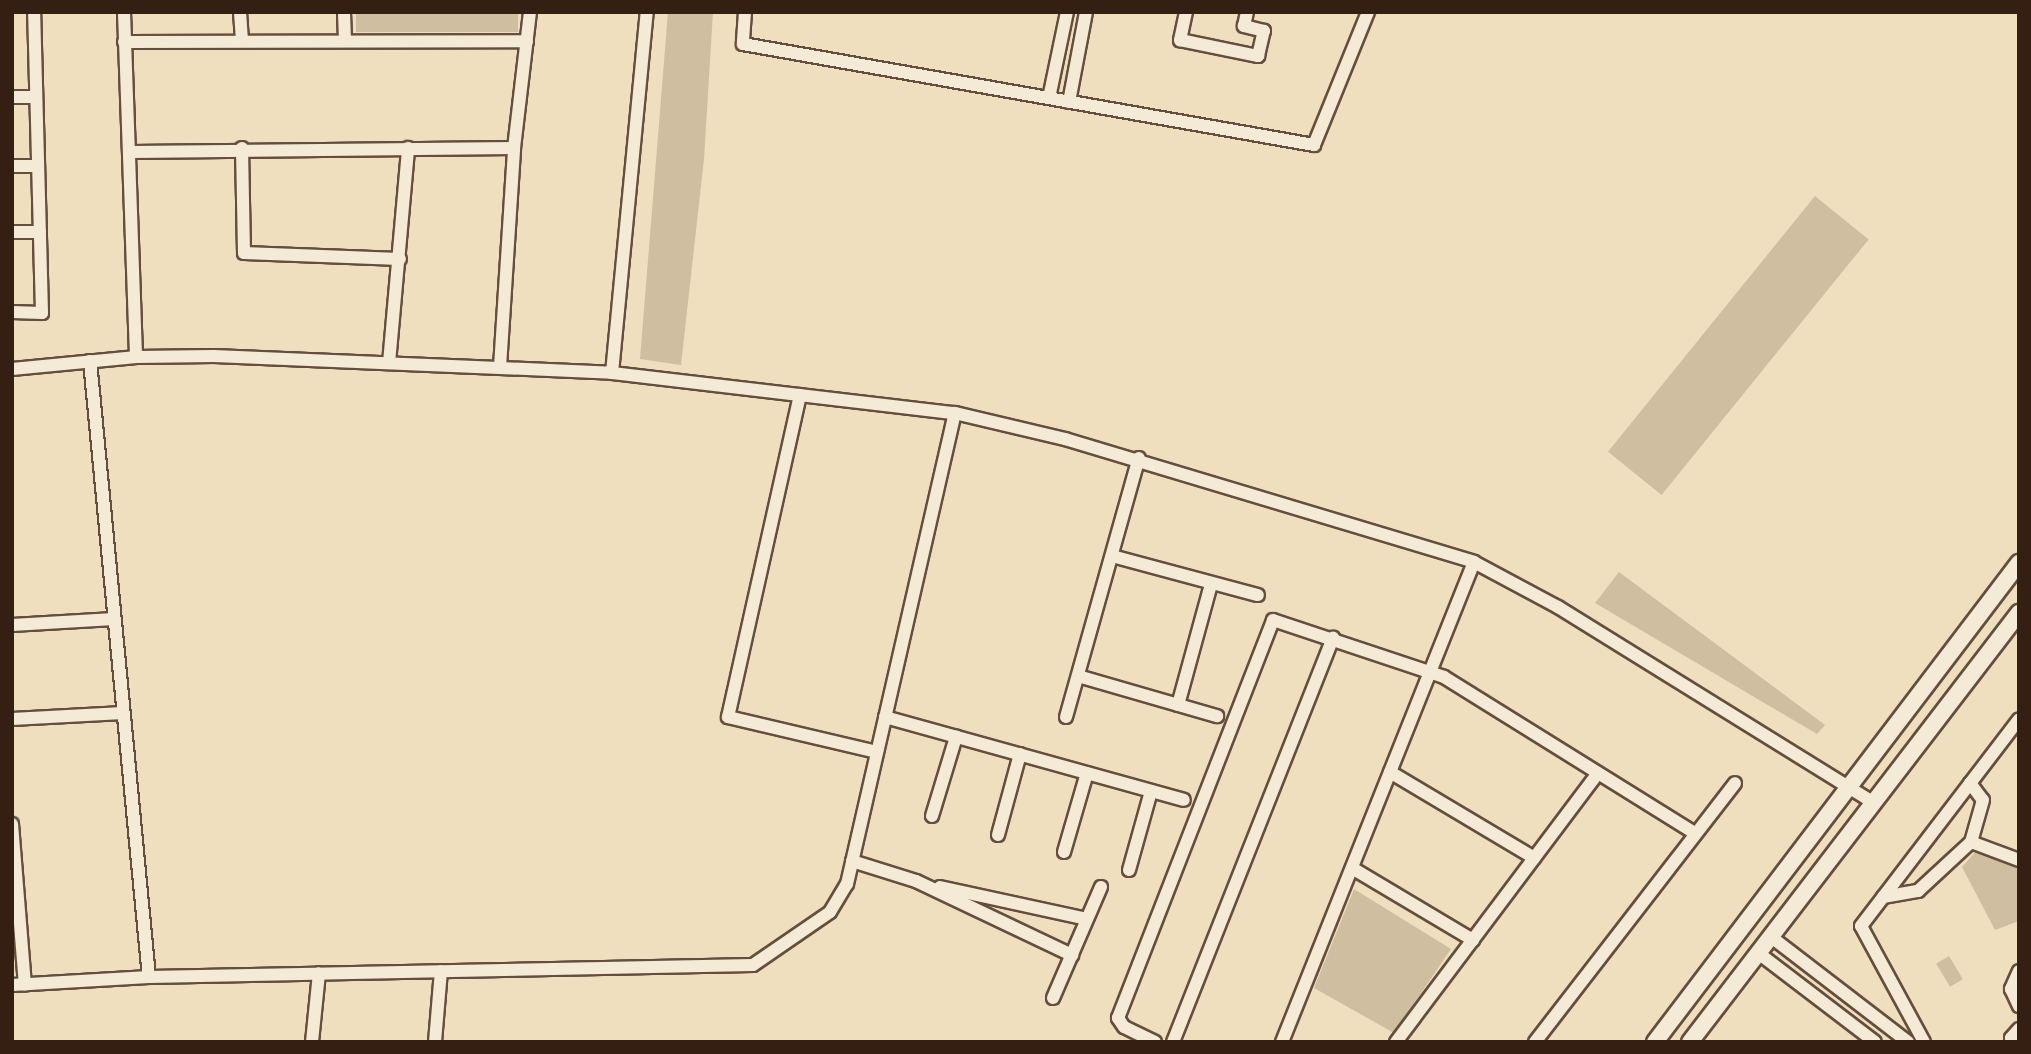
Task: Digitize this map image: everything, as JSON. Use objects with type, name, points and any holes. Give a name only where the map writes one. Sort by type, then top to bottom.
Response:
[{"type":"street","points":[[12,312],[42,313],[34,12]]},
{"type":"street","points":[[124,12],[132,152],[136,357]]},
{"type":"street","points":[[240,12],[242,41]]},
{"type":"street","points":[[344,12],[345,41]]},
{"type":"street","points":[[500,367],[514,148],[530,12]]},
{"type":"street","points":[[612,373],[647,12]]},
{"type":"street","points":[[744,12],[743,44],[1314,145],[1368,12]]},
{"type":"street","points":[[1049,98],[1067,12]]},
{"type":"street","points":[[1069,102],[1086,12]]},
{"type":"street","points":[[1186,12],[1180,40],[1258,56],[1264,31],[1244,26],[1247,12]]},
{"type":"street","points":[[124,42],[527,41]]},
{"type":"street","points":[[12,97],[36,97]]},
{"type":"street","points":[[132,152],[242,148],[514,148]]},
{"type":"street","points":[[242,148],[244,253],[400,259]]},
{"type":"street","points":[[389,363],[408,148]]},
{"type":"street","points":[[12,166],[38,166]]},
{"type":"street","points":[[12,232],[40,232]]},
{"type":"street","points":[[12,369],[136,357],[500,367],[612,373],[955,414],[1139,458],[1474,562],[1558,607],[1873,802]]},
{"type":"street","points":[[90,361],[149,977]]},
{"type":"street","points":[[800,395],[728,717],[877,752]]},
{"type":"street","points":[[12,824],[19,984],[149,977],[753,965],[830,912],[847,884],[955,414]]},
{"type":"street","points":[[1066,717],[1139,458]]},
{"type":"street","points":[[1112,556],[1258,595]]},
{"type":"street","points":[[1282,1042],[1474,562]]},
{"type":"street","points":[[1655,1042],[2019,563]]},
{"type":"street","points":[[1178,705],[1211,584]]},
{"type":"street","points":[[1690,1042],[2019,613]]},
{"type":"street","points":[[12,625],[114,619]]},
{"type":"street","points":[[1156,1042],[1124,1027],[1118,1018],[1269,625],[1280,619],[1430,672],[1695,833]]},
{"type":"street","points":[[1173,1042],[1334,638]]},
{"type":"street","points":[[1078,676],[1217,716]]},
{"type":"street","points":[[12,719],[123,713]]},
{"type":"street","points":[[885,718],[1184,800]]},
{"type":"street","points":[[1924,1042],[1861,926],[2019,719]]},
{"type":"street","points":[[932,816],[956,737]]},
{"type":"street","points":[[998,835],[1020,754]]},
{"type":"street","points":[[1390,772],[1534,858]]},
{"type":"street","points":[[1064,852],[1087,773]]},
{"type":"street","points":[[1396,1042],[1598,773]]},
{"type":"street","points":[[1535,1042],[1735,783]]},
{"type":"street","points":[[1883,897],[1918,891],[1971,842],[1983,800],[1970,783]]},
{"type":"street","points":[[1129,870],[1151,791]]},
{"type":"street","points":[[1971,842],[2019,860]]},
{"type":"street","points":[[852,861],[916,881],[1087,919]]},
{"type":"street","points":[[1352,868],[1473,940]]},
{"type":"street","points":[[916,881],[1072,955]]},
{"type":"street","points":[[1053,998],[1101,887]]},
{"type":"street","points":[[1770,936],[1908,1042]]},
{"type":"street","points":[[1757,953],[1875,1042]]},
{"type":"street","points":[[435,1042],[441,971]]},
{"type":"street","points":[[2019,971],[2011,989],[2019,1006]]},
{"type":"street","points":[[312,1042],[319,974]]},
{"type":"street","points":[[2014,1042],[2011,1038],[2019,1029]]},
{"type":"shaded area","points":[[356,12],[518,12],[518,32],[356,32]]},
{"type":"shaded area","points":[[668,12],[713,12],[704,159],[681,365],[640,359]]},
{"type":"shaded area","points":[[1815,196],[1869,239],[1662,495],[1608,452]]},
{"type":"shaded area","points":[[1619,572],[1825,725],[1817,734],[1595,603]]},
{"type":"shaded area","points":[[1976,851],[2019,868],[2019,921],[1995,930],[1962,867]]},
{"type":"shaded area","points":[[1354,889],[1451,949],[1394,1033],[1314,988]]},
{"type":"shaded area","points":[[1949,956],[1963,979],[1950,987],[1936,964]]}]
